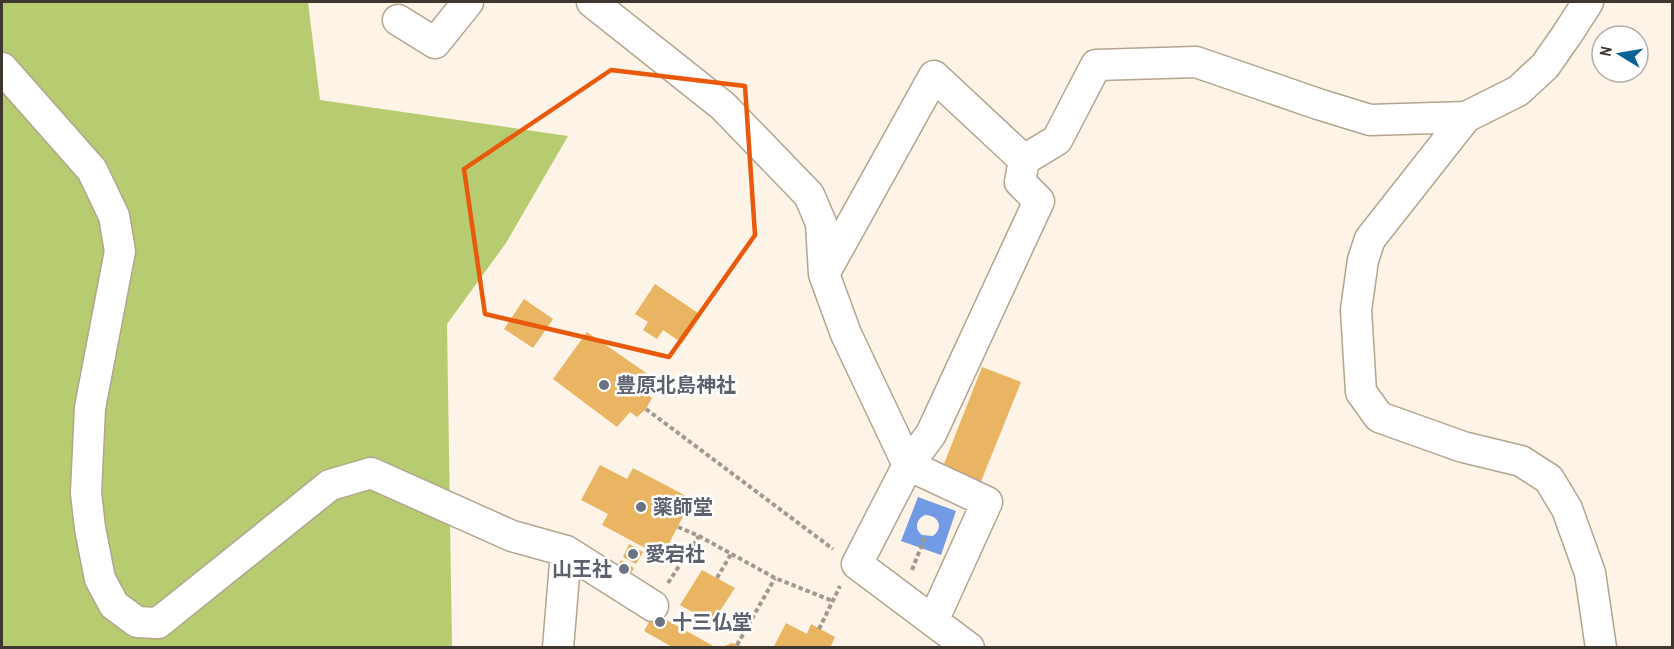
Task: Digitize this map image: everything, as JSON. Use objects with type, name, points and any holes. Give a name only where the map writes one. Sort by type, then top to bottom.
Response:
[{"type":"street","points":[[398,20],[435,43],[468,2]]},
{"type":"street","points":[[592,2],[723,106],[809,195],[821,223],[824,274],[846,334],[908,465],[987,502],[933,621]]},
{"type":"street","points":[[969,648],[849,559],[908,465],[931,434],[1039,201],[1020,182],[1024,160],[1057,140],[1096,65],[1196,62],[1370,120],[1466,117],[1518,91],[1545,66],[1588,2]]},
{"type":"street","points":[[2,68],[92,170],[114,216],[120,251],[90,408],[86,494],[100,579],[114,605],[137,622],[158,623],[330,485],[371,473],[512,536],[566,551],[654,606]]},
{"type":"street","points":[[824,274],[934,76],[1024,160]]},
{"type":"street","points":[[1466,117],[1370,239],[1362,260],[1356,310],[1360,392],[1379,417],[1463,447],[1521,460],[1549,479],[1567,509],[1590,573],[1601,648]]},
{"type":"street","points":[[558,648],[566,551]]},
{"type":"path","points":[[646,409],[849,559],[841,584],[819,629]]},
{"type":"path","points":[[678,527],[699,536],[775,578],[833,601]]},
{"type":"path","points":[[654,606],[699,536]]},
{"type":"path","points":[[921,548],[925,537]]},
{"type":"path","points":[[717,578],[732,554]]},
{"type":"path","points":[[737,645],[775,578]]},
{"type":"highlighted area","points":[[611,70],[745,86],[755,235],[669,357],[485,314],[464,169]]},
{"type":"green space","points":[[2,2],[308,2],[320,100],[568,136],[506,243],[447,324],[452,647],[2,647]]},
{"type":"water","points":[[918,497],[956,511],[941,555],[901,541]],"holes":[[[925,515],[937,520],[938,529],[933,536],[922,535],[917,527],[918,522]]]},
{"type":"building","points":[[655,284],[701,315],[682,343],[663,330],[657,339],[643,330],[648,322],[635,314]]},
{"type":"building","points":[[524,299],[553,319],[533,348],[504,329]]},
{"type":"building","name":"豊原北島神社","points":[[587,332],[652,377],[643,390],[652,398],[646,409],[637,417],[630,412],[617,427],[553,379]]},
{"type":"building","points":[[982,367],[1021,382],[980,484],[942,469]]},
{"type":"building","name":"薬師堂","points":[[600,465],[627,479],[633,468],[692,499],[662,557],[602,525],[608,514],[581,500]]},
{"type":"building","name":"愛宕社","points":[[629,544],[643,552],[636,564],[623,557]]},
{"type":"building","name":"山王社","points":[[621,560],[634,568],[628,579],[615,571]]},
{"type":"building","points":[[702,570],[735,588],[712,623],[680,605]]},
{"type":"building","name":"十三仏堂","points":[[654,613],[717,648],[674,648],[644,631]]},
{"type":"building","points":[[786,623],[807,634],[811,624],[835,637],[831,646],[834,648],[773,648]]},
{"type":"building","points":[[732,643],[744,648],[720,648]]},
{"type":"place","name":"豊原北島神社","points":[[604,385]]},
{"type":"place","name":"薬師堂","points":[[641,507]]},
{"type":"place","name":"愛宕社","points":[[633,554]]},
{"type":"place","name":"山王社","points":[[624,569]]},
{"type":"place","name":"十三仏堂","points":[[660,622]]}]
